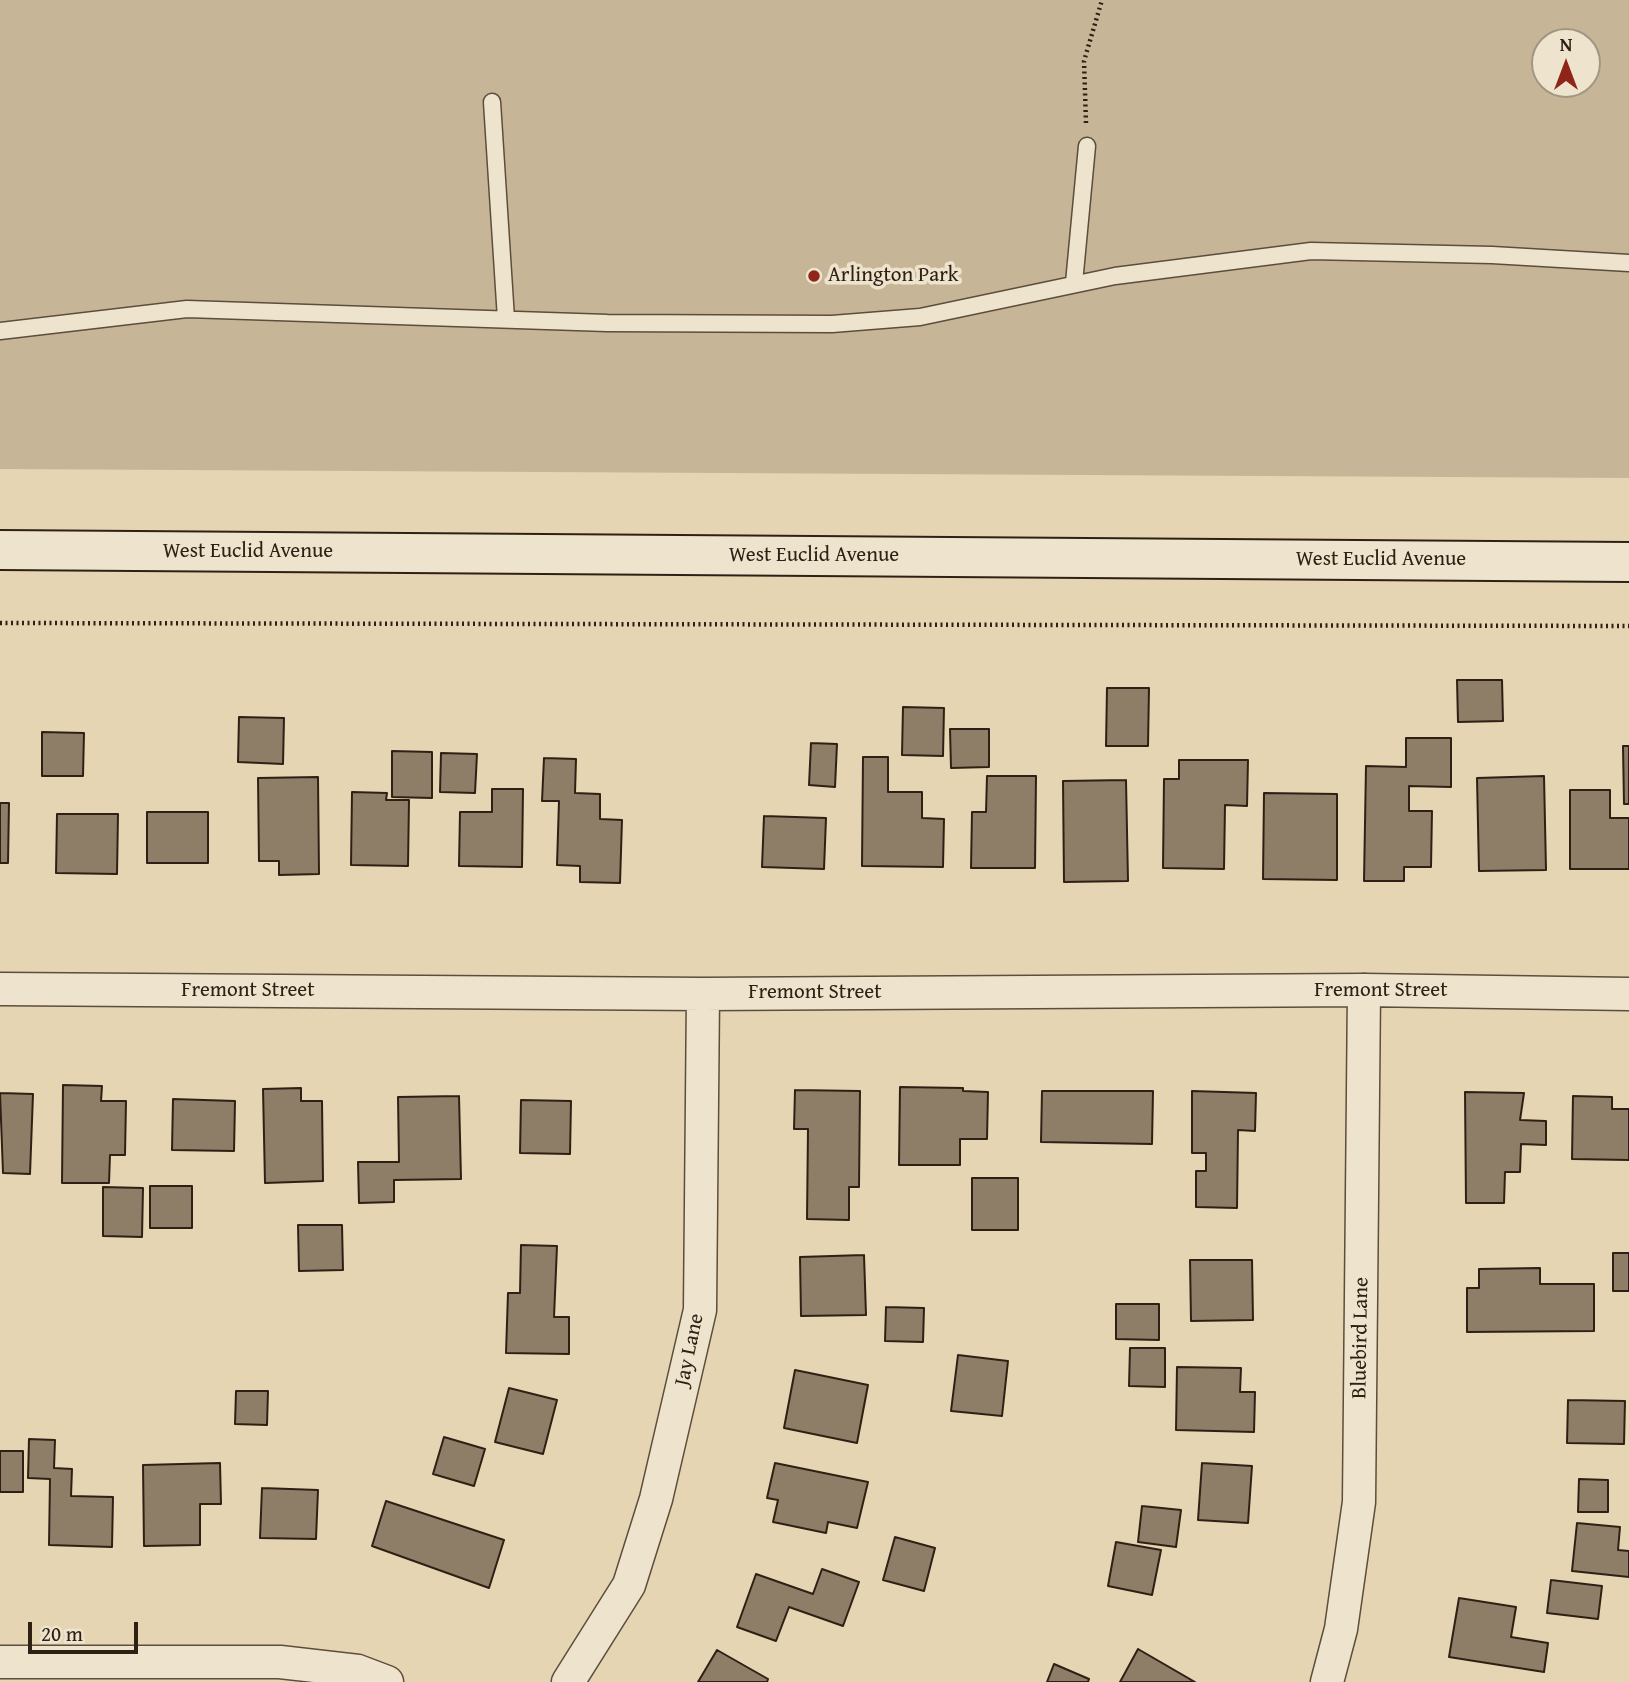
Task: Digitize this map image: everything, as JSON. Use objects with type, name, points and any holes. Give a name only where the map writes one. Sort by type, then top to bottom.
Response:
[{"type":"main road","name":"West Euclid Avenue","points":[[0,550],[1629,562]]},
{"type":"street","name":"Fremont Street","points":[[0,989],[703,993],[1364,990],[1629,994]]},
{"type":"street","name":"Bluebird Lane","points":[[1326,1682],[1341,1629],[1359,1502],[1364,990]]},
{"type":"street","name":"Jay Lane","points":[[568,1682],[629,1585],[656,1499],[700,1310],[703,993]]},
{"type":"street","points":[[0,1662],[280,1662],[358,1671],[387,1682]]},
{"type":"lane","points":[[492,102],[506,319]]},
{"type":"lane","points":[[1074,283],[1087,146]]},
{"type":"lane","points":[[0,331],[187,309],[506,319],[832,324],[920,317],[1074,283],[1311,251],[1492,255],[1629,263]]},
{"type":"path","points":[[1087,146],[1084,61],[1102,0]]},
{"type":"path","points":[[0,623],[1629,626]]},
{"type":"shaded area","name":"Arlington Park","points":[[0,0],[1629,0],[1629,478],[0,469]]},
{"type":"building","points":[[1457,680],[1502,680],[1503,721],[1458,722]]},
{"type":"building","points":[[1107,688],[1149,688],[1148,746],[1106,746]]},
{"type":"building","points":[[903,707],[944,708],[943,756],[902,755]]},
{"type":"building","points":[[239,717],[284,718],[283,764],[238,762]]},
{"type":"building","points":[[950,729],[989,729],[989,767],[951,768]]},
{"type":"building","points":[[42,732],[84,733],[83,776],[42,776]]},
{"type":"building","points":[[1406,738],[1451,738],[1451,787],[1409,786],[1409,811],[1432,811],[1431,867],[1404,867],[1404,881],[1364,881],[1366,766],[1406,767]]},
{"type":"building","points":[[811,743],[837,744],[835,787],[809,785]]},
{"type":"building","points":[[1623,746],[1629,746],[1629,804],[1624,804]]},
{"type":"building","points":[[392,751],[432,752],[432,798],[392,797]]},
{"type":"building","points":[[441,753],[477,754],[475,793],[440,792]]},
{"type":"building","points":[[863,757],[888,757],[888,792],[922,792],[922,818],[944,819],[943,867],[862,866]]},
{"type":"building","points":[[544,758],[576,759],[575,793],[600,794],[600,819],[622,820],[620,883],[580,882],[580,866],[557,865],[559,801],[542,801]]},
{"type":"building","points":[[1179,760],[1248,760],[1247,806],[1225,805],[1224,869],[1163,868],[1164,779],[1179,779]]},
{"type":"building","points":[[987,776],[1036,776],[1035,868],[971,868],[972,812],[986,812]]},
{"type":"building","points":[[1544,776],[1546,870],[1479,871],[1477,778]]},
{"type":"building","points":[[318,777],[319,874],[279,875],[279,861],[259,861],[258,778]]},
{"type":"building","points":[[1126,780],[1128,881],[1064,882],[1063,781]]},
{"type":"building","points":[[492,789],[523,789],[522,867],[459,866],[460,812],[492,812]]},
{"type":"building","points":[[1570,790],[1610,790],[1610,818],[1629,818],[1629,869],[1570,869]]},
{"type":"building","points":[[352,792],[387,793],[386,800],[409,800],[408,866],[351,865]]},
{"type":"building","points":[[1264,793],[1337,794],[1337,880],[1263,879]]},
{"type":"building","points":[[0,803],[9,803],[8,863],[0,863]]},
{"type":"building","points":[[147,812],[208,812],[208,863],[147,863]]},
{"type":"building","points":[[57,814],[118,814],[117,874],[56,873]]},
{"type":"building","points":[[764,816],[826,818],[824,869],[762,867]]},
{"type":"building","points":[[63,1085],[102,1086],[101,1101],[126,1101],[125,1155],[110,1155],[109,1183],[62,1183]]},
{"type":"building","points":[[900,1087],[963,1088],[963,1091],[988,1092],[987,1139],[960,1139],[960,1165],[899,1165]]},
{"type":"building","points":[[301,1088],[301,1101],[322,1101],[323,1181],[265,1183],[263,1089]]},
{"type":"building","points":[[795,1090],[860,1091],[859,1187],[849,1187],[849,1220],[807,1219],[808,1129],[794,1129]]},
{"type":"building","points":[[1042,1091],[1153,1091],[1152,1144],[1041,1142]]},
{"type":"building","points":[[1192,1091],[1256,1093],[1255,1131],[1238,1130],[1237,1208],[1196,1207],[1196,1171],[1206,1171],[1206,1153],[1192,1153]]},
{"type":"building","points":[[1465,1092],[1524,1093],[1520,1120],[1546,1121],[1546,1145],[1521,1144],[1520,1172],[1505,1172],[1504,1203],[1466,1203]]},
{"type":"building","points":[[0,1093],[33,1094],[30,1174],[3,1173]]},
{"type":"building","points":[[459,1096],[461,1179],[394,1180],[394,1202],[359,1203],[358,1162],[399,1162],[398,1097]]},
{"type":"building","points":[[1573,1096],[1612,1097],[1612,1109],[1629,1109],[1629,1160],[1572,1159]]},
{"type":"building","points":[[173,1099],[235,1101],[234,1151],[172,1150]]},
{"type":"building","points":[[521,1100],[571,1101],[570,1154],[520,1153]]},
{"type":"building","points":[[972,1178],[1018,1178],[1018,1230],[972,1230]]},
{"type":"building","points":[[150,1186],[192,1186],[192,1228],[150,1228]]},
{"type":"building","points":[[103,1187],[143,1188],[142,1237],[103,1236]]},
{"type":"building","points":[[298,1225],[342,1225],[343,1270],[299,1271]]},
{"type":"building","points":[[521,1245],[557,1246],[554,1317],[569,1317],[569,1354],[506,1353],[508,1293],[520,1293]]},
{"type":"building","points":[[1613,1253],[1629,1253],[1629,1291],[1613,1291]]},
{"type":"building","points":[[864,1255],[866,1315],[801,1316],[800,1257]]},
{"type":"building","points":[[1190,1260],[1252,1260],[1253,1320],[1191,1321]]},
{"type":"building","points":[[1540,1268],[1540,1284],[1594,1284],[1594,1331],[1467,1332],[1467,1288],[1479,1288],[1479,1269]]},
{"type":"building","points":[[1116,1304],[1159,1304],[1159,1340],[1116,1339]]},
{"type":"building","points":[[886,1307],[924,1308],[923,1342],[885,1341]]},
{"type":"building","points":[[1130,1348],[1165,1348],[1165,1387],[1129,1386]]},
{"type":"building","points":[[958,1355],[1008,1361],[1002,1416],[951,1411]]},
{"type":"building","points":[[1177,1367],[1241,1368],[1240,1392],[1255,1392],[1254,1432],[1176,1430]]},
{"type":"building","points":[[795,1370],[868,1385],[857,1443],[784,1428]]},
{"type":"building","points":[[509,1388],[557,1400],[543,1454],[495,1442]]},
{"type":"building","points":[[236,1391],[268,1391],[267,1425],[235,1424]]},
{"type":"building","points":[[1568,1400],[1625,1401],[1624,1444],[1567,1443]]},
{"type":"building","points":[[444,1437],[485,1449],[474,1486],[433,1474]]},
{"type":"building","points":[[29,1439],[55,1440],[54,1468],[72,1469],[71,1496],[113,1497],[112,1547],[49,1545],[50,1479],[28,1478]]},
{"type":"building","points":[[0,1451],[23,1451],[23,1492],[0,1492]]},
{"type":"building","points":[[220,1463],[221,1504],[200,1504],[200,1545],[144,1546],[143,1465]]},
{"type":"building","points":[[775,1463],[868,1482],[857,1528],[828,1522],[826,1533],[773,1522],[778,1500],[767,1498]]},
{"type":"building","points":[[1202,1463],[1252,1466],[1248,1523],[1198,1520]]},
{"type":"building","points":[[1579,1479],[1608,1480],[1608,1512],[1578,1512]]},
{"type":"building","points":[[262,1488],[318,1490],[316,1539],[260,1538]]},
{"type":"building","points":[[386,1501],[504,1540],[489,1588],[372,1546]]},
{"type":"building","points":[[1142,1506],[1181,1510],[1176,1547],[1138,1542]]},
{"type":"building","points":[[1577,1523],[1620,1527],[1618,1550],[1629,1551],[1629,1577],[1572,1571]]},
{"type":"building","points":[[895,1537],[935,1548],[924,1591],[883,1580]]},
{"type":"building","points":[[1116,1542],[1161,1550],[1152,1595],[1108,1586]]},
{"type":"building","points":[[822,1569],[859,1582],[843,1626],[789,1607],[776,1641],[737,1627],[756,1574],[813,1594]]},
{"type":"building","points":[[1551,1580],[1602,1586],[1598,1619],[1547,1613]]},
{"type":"building","points":[[1459,1598],[1516,1607],[1511,1637],[1548,1643],[1544,1672],[1449,1657]]},
{"type":"building","points":[[1138,1649],[1195,1682],[1120,1682]]},
{"type":"building","points":[[717,1650],[768,1679],[767,1682],[698,1682]]},
{"type":"building","points":[[1054,1664],[1089,1679],[1088,1682],[1047,1682]]},
{"type":"place","name":"Arlington Park","points":[[814,276]]}]
